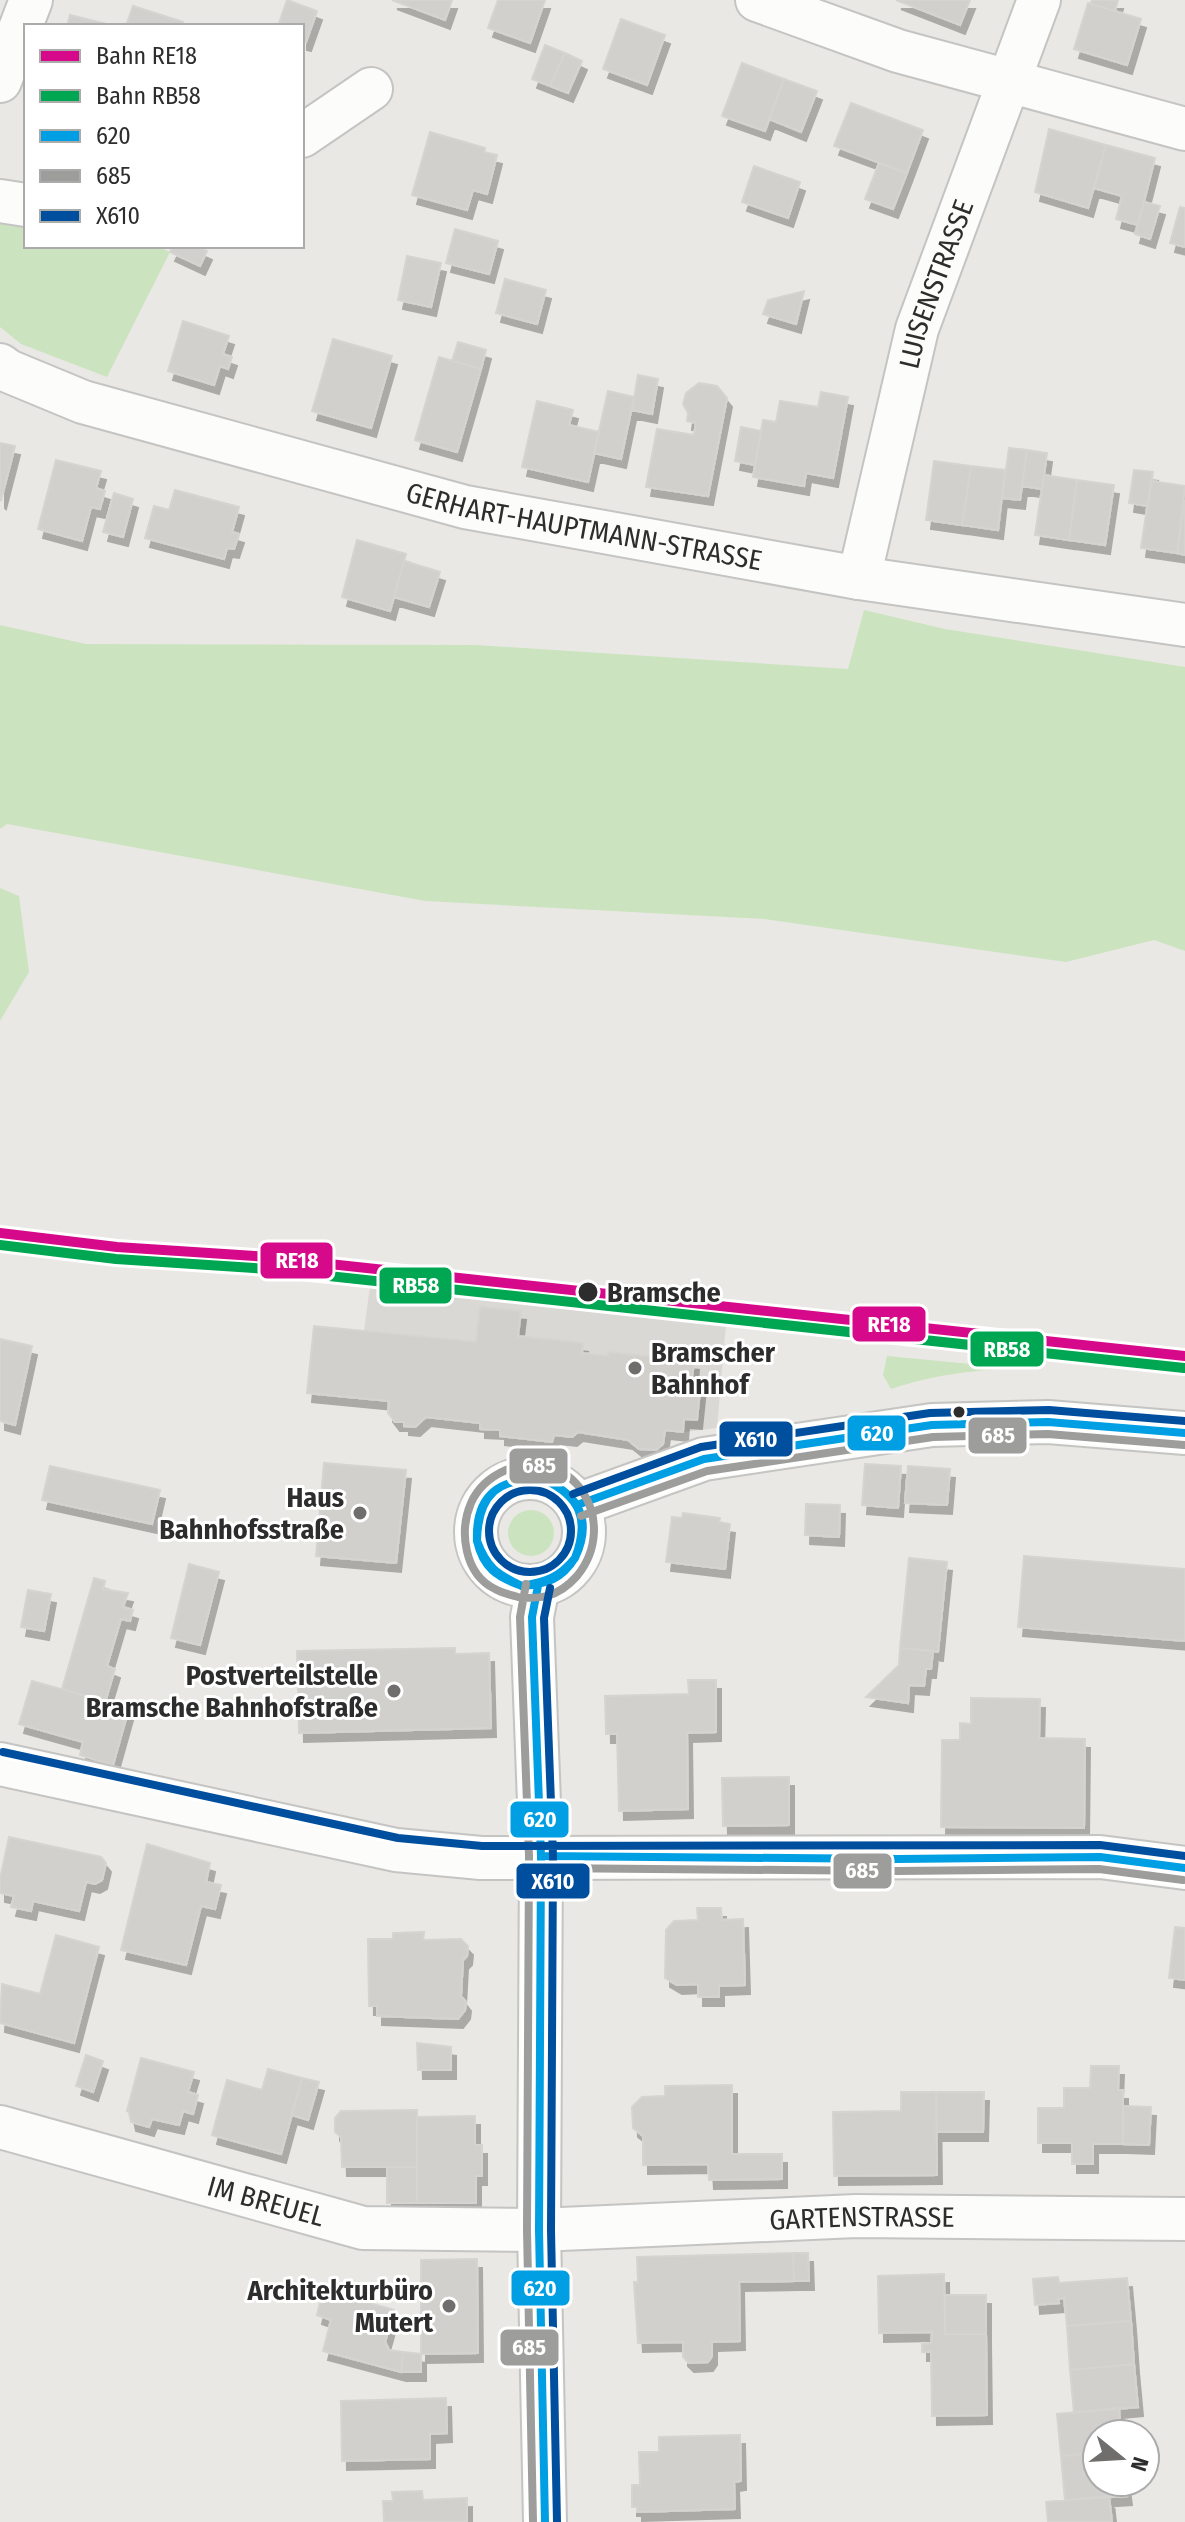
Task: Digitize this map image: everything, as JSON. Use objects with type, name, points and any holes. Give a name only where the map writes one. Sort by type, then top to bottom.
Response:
[{"type":"street","points":[[0,81],[31,0]]},
{"type":"street","points":[[757,0],[898,51],[1185,129]]},
{"type":"street","name":"LUISENSTRASSE","points":[[859,578],[917,329],[1039,0]]},
{"type":"street","points":[[304,135],[371,89]]},
{"type":"street","points":[[0,201],[24,205]]},
{"type":"street","name":"GERHART-HAUPTMANN-STRASSE","points":[[0,365],[83,402],[465,507],[859,578],[1185,625]]},
{"type":"street","points":[[577,1505],[704,1459],[932,1425],[1048,1422],[1185,1433]]},
{"type":"street","points":[[541,1479],[563,1489],[577,1505],[583,1521],[584,1539],[579,1556],[569,1570],[555,1580],[538,1586],[522,1586],[507,1582],[483,1561],[475,1531],[478,1516],[485,1502],[501,1486],[513,1480],[541,1479]]},
{"type":"street","points":[[538,1586],[532,1617],[541,1856],[539,2230],[545,2522]]},
{"type":"street","points":[[0,1764],[396,1850],[481,1858],[1100,1857],[1185,1868]]},
{"type":"street","name":"IM BREUEL","points":[[0,2127],[363,2228],[539,2230]]},
{"type":"street","name":"GARTENSTRASSE","points":[[539,2230],[856,2216],[1185,2219]]},
{"type":"green space","points":[[0,217],[24,221],[24,248],[161,248],[170,252],[107,377],[21,344],[0,327]]},
{"type":"green space","points":[[864,610],[945,629],[1185,667],[1185,951],[1154,940],[1066,962],[764,919],[425,901],[7,824],[0,829],[0,625],[86,644],[476,645],[848,669]]},
{"type":"green space","points":[[0,888],[19,896],[29,972],[0,1021]]},
{"type":"green space","points":[[887,1356],[1013,1368],[951,1374],[891,1389],[883,1375]]},
{"type":"green space","points":[[531,1510],[547,1517],[554,1533],[547,1549],[531,1556],[515,1549],[508,1533],[515,1517]]},
{"type":"shaded area","points":[[370,1286],[726,1324],[717,1428],[683,1432],[684,1419],[697,1420],[700,1381],[609,1352],[608,1356],[582,1353],[583,1343],[518,1336],[521,1312],[476,1342],[364,1331]]},
{"type":"building","points":[[287,0],[317,11],[306,42],[304,24],[279,24]]},
{"type":"building","points":[[392,0],[452,0],[445,20]]},
{"type":"building","points":[[498,0],[545,0],[530,43],[488,28]]},
{"type":"building","points":[[896,0],[970,0],[960,25]]},
{"type":"building","points":[[1092,0],[1118,0],[1115,11],[1091,4]]},
{"type":"building","points":[[1088,3],[1141,19],[1127,65],[1074,49]]},
{"type":"building","points":[[133,6],[183,22],[182,24],[127,24]]},
{"type":"building","points":[[70,15],[107,24],[68,24]]},
{"type":"building","points":[[621,19],[665,35],[647,85],[603,69]]},
{"type":"building","points":[[545,45],[565,53],[550,86],[532,79]]},
{"type":"building","points":[[565,53],[582,61],[568,93],[550,86]]},
{"type":"building","points":[[742,63],[784,79],[765,131],[722,116]]},
{"type":"building","points":[[784,79],[817,91],[801,132],[769,119]]},
{"type":"building","points":[[851,103],[923,130],[907,173],[834,146]]},
{"type":"building","points":[[1049,129],[1106,145],[1088,208],[1035,192]]},
{"type":"building","points":[[430,132],[485,148],[484,152],[497,155],[487,194],[473,190],[467,210],[412,195]]},
{"type":"building","points":[[1106,145],[1155,158],[1138,225],[1116,219],[1122,196],[1094,188]]},
{"type":"building","points":[[879,163],[907,173],[893,209],[865,199]]},
{"type":"building","points":[[754,166],[800,182],[788,218],[742,202]]},
{"type":"building","points":[[1144,202],[1160,206],[1150,239],[1135,234]]},
{"type":"building","points":[[1180,207],[1185,208],[1185,247],[1170,243]]},
{"type":"building","points":[[455,229],[498,241],[489,274],[446,263]]},
{"type":"building","points":[[172,248],[200,248],[207,251],[200,266],[170,252]]},
{"type":"building","points":[[407,256],[441,263],[431,307],[398,300]]},
{"type":"building","points":[[505,279],[546,290],[537,324],[496,313]]},
{"type":"building","points":[[804,291],[796,324],[763,314],[768,300]]},
{"type":"building","points":[[183,321],[229,336],[223,354],[232,357],[228,369],[220,366],[214,385],[168,371]]},
{"type":"building","points":[[333,339],[392,356],[371,428],[312,411]]},
{"type":"building","points":[[458,342],[486,350],[481,369],[452,361]]},
{"type":"building","points":[[439,357],[481,369],[457,452],[415,440]]},
{"type":"building","points":[[638,375],[658,379],[652,414],[632,410]]},
{"type":"building","points":[[699,383],[717,386],[727,398],[708,496],[646,487],[657,429],[694,435],[696,423],[687,421],[688,413],[683,404],[686,393]]},
{"type":"building","points":[[608,391],[634,397],[621,459],[594,453]]},
{"type":"building","points":[[821,392],[848,397],[833,478],[806,473],[804,486],[753,477],[763,420],[776,422],[780,401],[818,407]]},
{"type":"building","points":[[537,401],[573,410],[569,425],[599,432],[588,482],[522,467]]},
{"type":"building","points":[[741,427],[761,431],[755,465],[735,461]]},
{"type":"building","points":[[0,443],[15,446],[1,500],[0,499]]},
{"type":"building","points":[[1009,448],[1027,450],[1020,500],[1002,498]]},
{"type":"building","points":[[1027,450],[1047,453],[1042,489],[1022,486]]},
{"type":"building","points":[[56,460],[101,471],[96,488],[105,491],[100,509],[91,507],[82,541],[38,529]]},
{"type":"building","points":[[934,461],[971,466],[962,525],[926,520]]},
{"type":"building","points":[[971,466],[1005,470],[998,530],[962,525]]},
{"type":"building","points":[[1134,470],[1153,472],[1148,506],[1129,503]]},
{"type":"building","points":[[1044,475],[1077,480],[1069,540],[1035,535]]},
{"type":"building","points":[[1077,480],[1114,485],[1105,545],[1069,540]]},
{"type":"building","points":[[1151,481],[1185,486],[1177,553],[1141,548]]},
{"type":"building","points":[[175,490],[239,507],[232,532],[239,534],[234,549],[227,548],[224,559],[145,538],[154,506],[169,510]]},
{"type":"building","points":[[114,493],[133,499],[123,537],[103,532]]},
{"type":"building","points":[[1185,500],[1185,555],[1177,553]]},
{"type":"building","points":[[357,540],[406,554],[390,611],[342,597]]},
{"type":"building","points":[[404,561],[440,572],[429,607],[394,597]]},
{"type":"building","points":[[480,1307],[521,1311],[518,1336],[583,1343],[582,1353],[608,1356],[608,1352],[694,1361],[692,1380],[701,1381],[697,1420],[684,1419],[683,1432],[665,1430],[663,1444],[656,1450],[639,1449],[628,1440],[578,1432],[572,1437],[554,1435],[552,1442],[500,1436],[500,1430],[480,1429],[480,1423],[426,1417],[415,1427],[404,1426],[404,1422],[395,1422],[388,1413],[389,1401],[307,1393],[314,1326],[476,1342]]},
{"type":"building","points":[[0,1339],[32,1346],[15,1425],[0,1421]]},
{"type":"building","name":"Haus Bahnhofsstraße","points":[[324,1463],[406,1470],[396,1563],[316,1556]]},
{"type":"building","points":[[865,1464],[901,1466],[898,1508],[862,1505]]},
{"type":"building","points":[[50,1466],[160,1490],[152,1524],[42,1500]]},
{"type":"building","points":[[908,1466],[950,1469],[947,1505],[905,1503]]},
{"type":"building","points":[[806,1504],[840,1505],[839,1537],[805,1535]]},
{"type":"building","points":[[683,1513],[720,1518],[719,1522],[730,1524],[725,1569],[666,1562],[672,1517],[682,1518]]},
{"type":"building","points":[[1024,1556],[1185,1569],[1185,1641],[1018,1627]]},
{"type":"building","points":[[909,1558],[947,1562],[938,1652],[900,1648]]},
{"type":"building","points":[[189,1564],[219,1572],[200,1645],[171,1638]]},
{"type":"building","points":[[94,1578],[105,1581],[103,1589],[128,1593],[123,1607],[133,1610],[130,1621],[121,1619],[107,1666],[115,1669],[105,1702],[62,1689]]},
{"type":"building","points":[[28,1590],[51,1594],[44,1631],[21,1627]]},
{"type":"building","name":"Postverteilstelle Bramsche Bahnhofstraße","points":[[455,1648],[455,1654],[489,1653],[491,1728],[299,1733],[297,1651]]},
{"type":"building","points":[[900,1648],[933,1651],[931,1669],[926,1669],[924,1686],[909,1685],[908,1703],[866,1697],[899,1665]]},
{"type":"building","points":[[688,1680],[716,1680],[716,1732],[687,1733],[688,1809],[619,1811],[617,1734],[606,1734],[605,1696],[689,1694]]},
{"type":"building","points":[[32,1681],[129,1708],[113,1765],[80,1755],[83,1742],[19,1724]]},
{"type":"building","points":[[971,1698],[1040,1699],[1039,1738],[1085,1739],[1084,1828],[941,1827],[942,1740],[960,1740],[960,1723],[971,1724]]},
{"type":"building","points":[[789,1777],[789,1825],[723,1826],[722,1778]]},
{"type":"building","points":[[9,1837],[101,1857],[106,1863],[102,1880],[95,1884],[86,1882],[79,1911],[33,1901],[31,1911],[11,1907],[14,1896],[0,1893]]},
{"type":"building","points":[[147,1844],[210,1863],[206,1882],[221,1885],[215,1909],[201,1906],[186,1965],[121,1950]]},
{"type":"building","points":[[697,1908],[721,1908],[722,1920],[743,1919],[745,1985],[719,1986],[719,1997],[698,1997],[698,1984],[677,1985],[665,1978],[666,1930],[674,1921],[698,1920]]},
{"type":"building","points":[[1175,1927],[1185,1928],[1185,1980],[1169,1978]]},
{"type":"building","points":[[424,1932],[423,1940],[461,1939],[468,1946],[467,1956],[463,1960],[461,1996],[466,2002],[465,2010],[458,2019],[377,2016],[377,2006],[369,2006],[368,1939],[393,1939],[393,1933]]},
{"type":"building","points":[[56,1935],[99,1947],[74,2043],[0,2023],[2,1984],[40,1994]]},
{"type":"building","points":[[417,2043],[451,2047],[451,2070],[418,2070]]},
{"type":"building","points":[[86,2055],[103,2061],[93,2092],[76,2086]]},
{"type":"building","points":[[141,2058],[194,2072],[188,2092],[198,2095],[193,2114],[183,2111],[179,2125],[152,2119],[149,2127],[131,2122],[127,2111]]},
{"type":"building","points":[[1091,2066],[1119,2066],[1118,2090],[1123,2090],[1123,2144],[1093,2144],[1093,2164],[1072,2164],[1072,2143],[1038,2143],[1038,2108],[1064,2108],[1064,2088],[1090,2088]]},
{"type":"building","points":[[268,2069],[302,2078],[281,2154],[212,2135],[227,2080],[262,2090]]},
{"type":"building","points":[[302,2078],[319,2082],[308,2120],[292,2115]]},
{"type":"building","points":[[732,2085],[732,2154],[782,2154],[782,2179],[709,2180],[708,2164],[643,2165],[643,2136],[633,2128],[632,2107],[642,2097],[665,2096],[665,2086]]},
{"type":"building","points":[[901,2092],[936,2092],[937,2175],[834,2176],[833,2112],[901,2111]]},
{"type":"building","points":[[936,2092],[984,2092],[983,2132],[937,2132]]},
{"type":"building","points":[[1123,2106],[1151,2107],[1149,2145],[1123,2144]]},
{"type":"building","points":[[417,2110],[417,2167],[342,2167],[341,2137],[335,2132],[335,2118],[341,2111]]},
{"type":"building","points":[[475,2116],[475,2145],[482,2145],[482,2176],[476,2176],[476,2203],[417,2203],[417,2117]]},
{"type":"building","points":[[387,2167],[417,2167],[417,2203],[387,2203]]},
{"type":"building","points":[[793,2253],[794,2281],[739,2282],[740,2341],[712,2342],[712,2356],[708,2362],[689,2363],[683,2357],[683,2342],[638,2343],[634,2282],[638,2282],[637,2257]]},
{"type":"building","points":[[793,2253],[808,2253],[809,2281],[794,2281]]},
{"type":"building","name":"Architekturbüro Mutert","points":[[477,2259],[478,2353],[421,2354],[421,2260]]},
{"type":"building","points":[[944,2274],[945,2334],[986,2334],[987,2415],[932,2416],[931,2352],[922,2352],[922,2344],[931,2343],[932,2332],[879,2333],[878,2276]]},
{"type":"building","points":[[1058,2277],[1059,2283],[1127,2278],[1131,2321],[1067,2326],[1064,2298],[1058,2299],[1059,2303],[1035,2305],[1033,2279]]},
{"type":"building","points":[[323,2290],[394,2310],[385,2342],[389,2350],[403,2352],[401,2372],[323,2351],[331,2320],[317,2315]]},
{"type":"building","points":[[945,2295],[986,2295],[986,2334],[945,2334]]},
{"type":"building","points":[[1131,2321],[1134,2364],[1070,2370],[1067,2326]]},
{"type":"building","points":[[403,2352],[421,2354],[421,2372],[401,2372]]},
{"type":"building","points":[[1134,2364],[1138,2407],[1074,2413],[1070,2370]]},
{"type":"building","points":[[446,2398],[447,2433],[430,2434],[430,2459],[342,2461],[341,2401]]},
{"type":"building","points":[[1119,2408],[1120,2418],[1081,2418],[1081,2454],[1061,2456],[1057,2414]]},
{"type":"building","points":[[740,2435],[741,2481],[734,2482],[735,2509],[637,2512],[637,2507],[632,2507],[632,2485],[640,2485],[639,2452],[659,2452],[659,2437]]},
{"type":"building","points":[[1081,2454],[1081,2498],[1096,2498],[1065,2500],[1061,2456]]},
{"type":"building","points":[[422,2491],[423,2500],[467,2498],[467,2522],[384,2522],[383,2501],[393,2501],[392,2492]]},
{"type":"building","points":[[1109,2498],[1112,2522],[1048,2522],[1046,2502]]},
{"type":"rail line","name":"RE18","points":[[0,1233],[117,1247],[255,1256],[1185,1356]]},
{"type":"rail line","name":"RB58","points":[[0,1245],[116,1259],[254,1268],[1184,1368]]},
{"type":"transit line","name":"X610","points":[[573,1494],[701,1447],[930,1413],[1049,1410],[1185,1421]]},
{"type":"transit line","name":"620","points":[[577,1505],[704,1459],[932,1425],[1048,1422],[1185,1433]]},
{"type":"transit line","name":"685","points":[[581,1516],[707,1471],[933,1437],[1048,1434],[1184,1445]]},
{"type":"transit line","name":"685","points":[[518,1597],[495,1589],[476,1573],[465,1539],[467,1514],[477,1492],[500,1473],[530,1465],[552,1468],[570,1477],[583,1493],[592,1512],[594,1533],[589,1555],[577,1576],[563,1588],[547,1596],[522,1598]]},
{"type":"transit line","name":"620","points":[[477,1541],[480,1511],[493,1492],[514,1482],[543,1479]]},
{"type":"transit line","name":"620","points":[[477,1541],[481,1511],[494,1492],[514,1482],[543,1479]]},
{"type":"transit line","name":"620","points":[[543,1479],[566,1493],[579,1510],[583,1532],[575,1558]]},
{"type":"transit line","name":"620","points":[[543,1479],[566,1493],[578,1510],[582,1532],[575,1558]]},
{"type":"transit line","name":"X610","points":[[530,1490],[546,1493],[559,1502],[568,1515],[571,1531],[568,1547],[559,1560],[546,1569],[530,1572],[514,1569],[501,1560],[492,1547],[489,1531],[492,1515],[501,1502],[514,1493],[530,1490]]},
{"type":"transit line","name":"620","points":[[477,1541],[494,1569],[522,1586]]},
{"type":"transit line","name":"620","points":[[477,1541],[487,1565],[505,1579],[522,1586]]},
{"type":"transit line","name":"620","points":[[522,1586],[552,1578],[575,1558]]},
{"type":"transit line","name":"620","points":[[522,1586],[553,1579],[565,1571],[575,1558]]},
{"type":"transit line","name":"685","points":[[526,1584],[520,1617],[529,1856],[527,2230],[533,2522]]},
{"type":"transit line","name":"620","points":[[538,1586],[532,1617],[541,1856],[539,2230],[545,2522]]},
{"type":"transit line","name":"X610","points":[[550,1588],[544,1618],[553,1856],[551,2230],[557,2522]]},
{"type":"transit line","name":"X610","points":[[3,1752],[398,1838],[482,1846],[1100,1845],[1185,1856]]},
{"type":"transit line","name":"620","points":[[541,1856],[1100,1857],[1185,1868]]},
{"type":"transit line","name":"685","points":[[541,1868],[1099,1869],[1183,1880]]},
{"type":"place","name":"Bramsche","points":[[588,1292]]},
{"type":"place","name":"Bramscher Bahnhof","points":[[635,1368]]},
{"type":"place","name":"Haus Bahnhofsstraße","points":[[360,1513]]},
{"type":"place","name":"Postverteilstelle Bramsche Bahnhofstraße","points":[[394,1691]]},
{"type":"place","name":"Architekturbüro Mutert","points":[[449,2306]]}]
